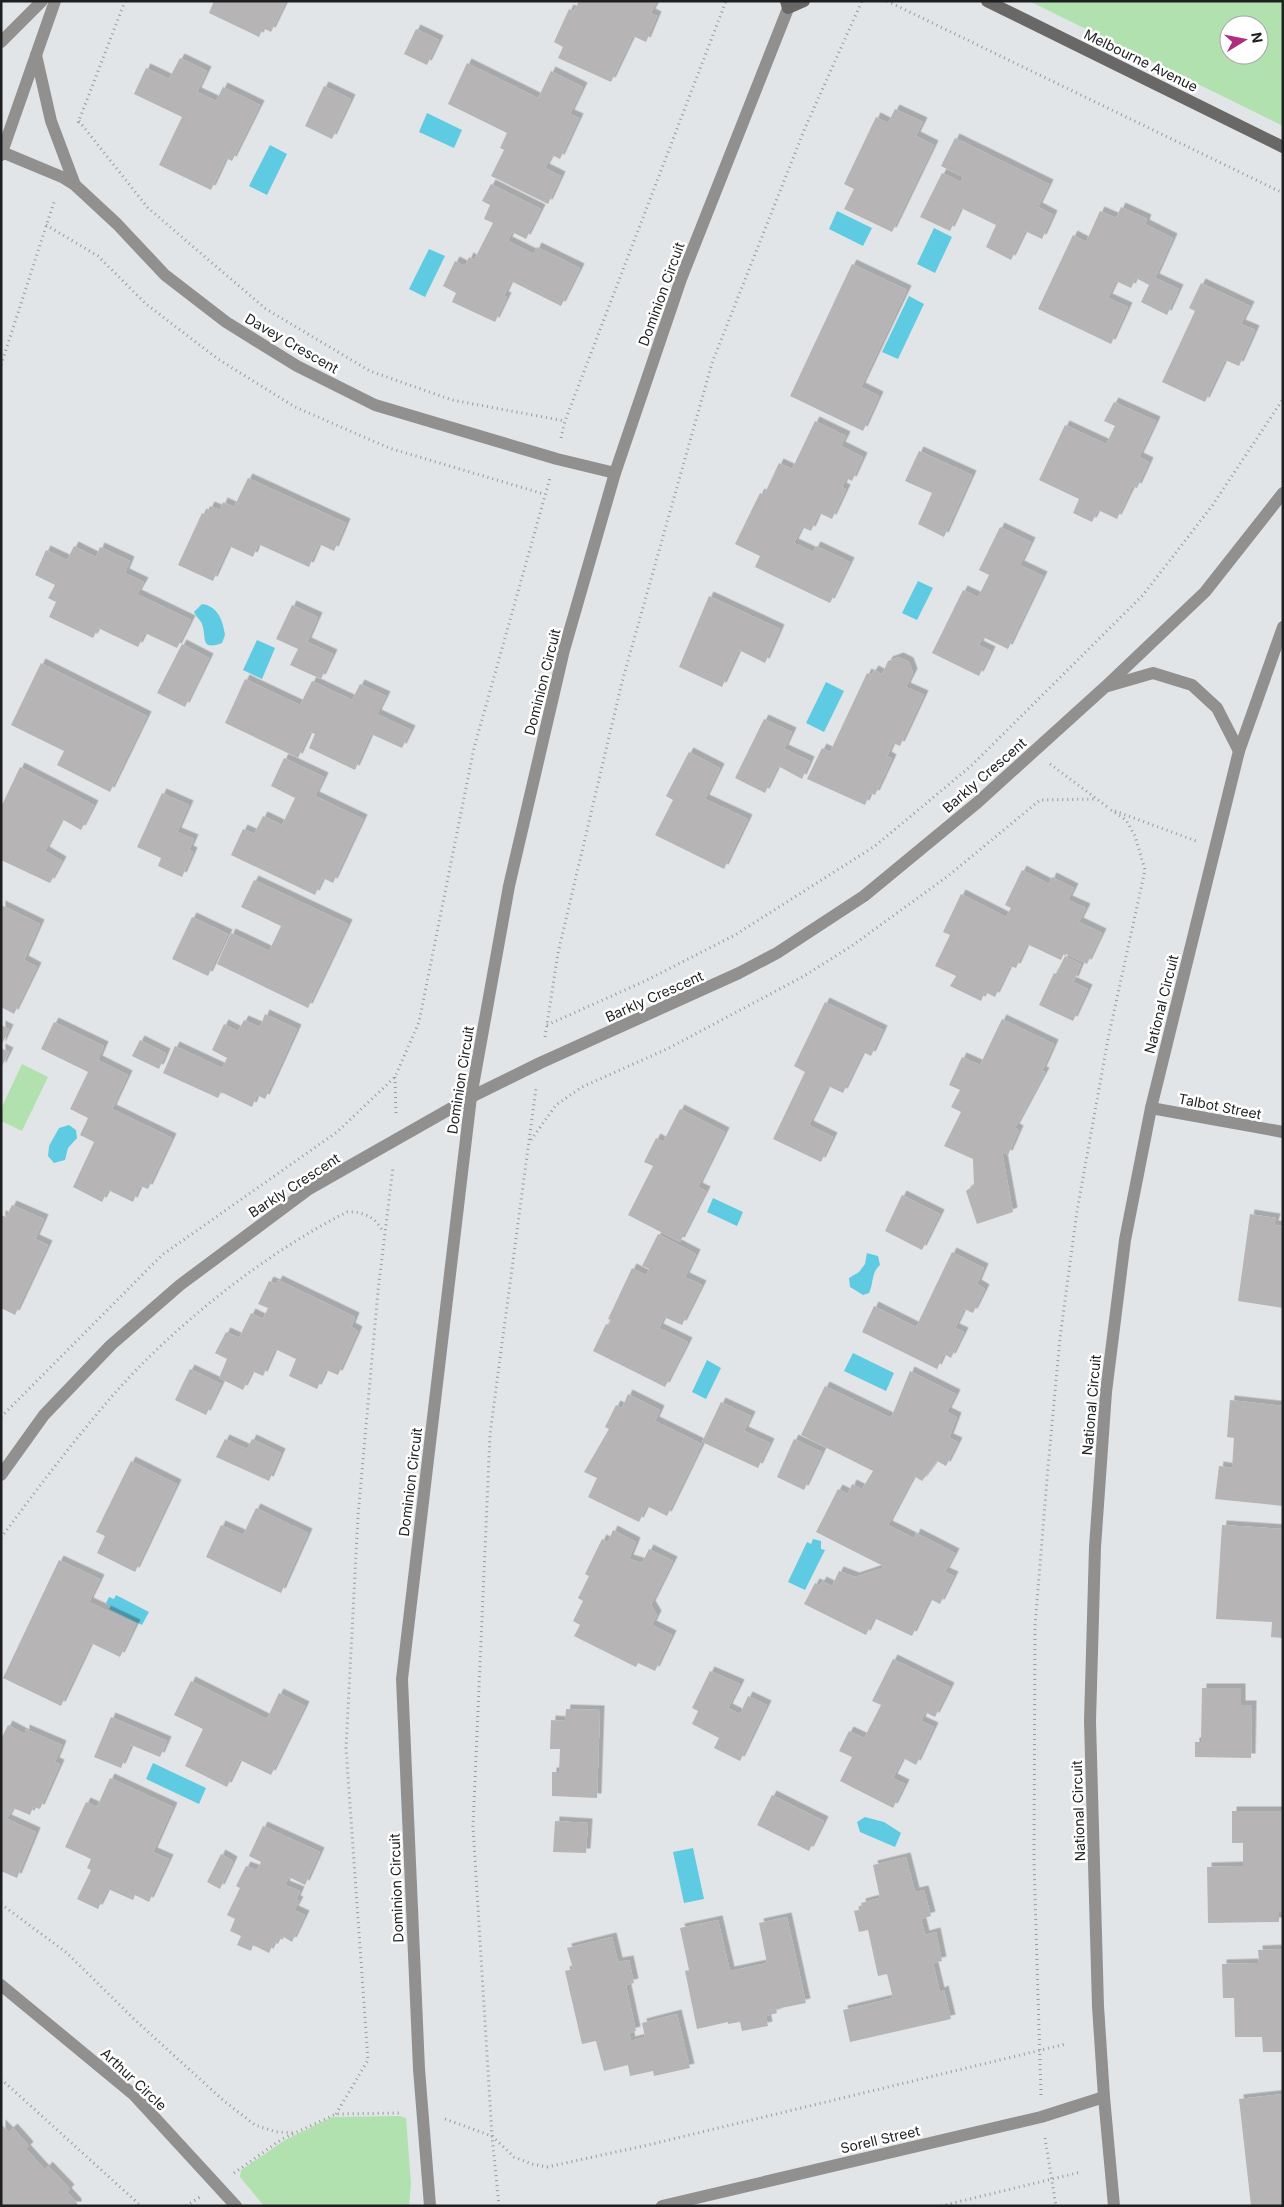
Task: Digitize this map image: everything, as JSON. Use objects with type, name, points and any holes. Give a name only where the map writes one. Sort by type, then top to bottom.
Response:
[{"type":"main road","points":[[789,3],[804,1]]},
{"type":"main road","name":"Melbourne Avenue","points":[[987,1],[1283,147]]},
{"type":"street","points":[[1,42],[42,1]]},
{"type":"street","points":[[2,154],[55,1]]},
{"type":"street","name":"Dominion Circuit","points":[[430,2206],[419,2069],[402,1679],[471,1097],[509,886],[564,650],[615,473],[681,279],[789,3]]},
{"type":"street","points":[[36,55],[51,120],[75,185]]},
{"type":"street","name":"Davey Crescent","points":[[2,154],[62,177],[75,185],[117,224],[165,275],[226,322],[298,366],[375,405],[557,459],[615,473]]},
{"type":"street","name":"Barkly Crescent","points":[[1,1475],[44,1415],[111,1345],[180,1285],[309,1189],[471,1097],[540,1063],[740,973],[777,953],[864,896],[978,802],[1106,687],[1205,592],[1283,494]]},
{"type":"street","name":"National Circuit","points":[[1114,2206],[1098,2006],[1090,1721],[1095,1547],[1106,1392],[1125,1240],[1152,1108],[1239,750],[1283,627]]},
{"type":"street","points":[[1106,687],[1153,673],[1192,685],[1217,708],[1239,750]]},
{"type":"street","name":"Talbot Street","points":[[1152,1108],[1283,1132]]},
{"type":"street","name":"Arthur Circle","points":[[1,1985],[134,2095],[236,2206]]},
{"type":"street","name":"Sorell Street","points":[[662,2206],[1042,2117],[1104,2097]]},
{"type":"path","points":[[76,131],[125,1]]},
{"type":"path","points":[[1,1417],[162,1255],[337,1132],[395,1076],[419,1022],[474,748],[544,494],[557,459],[565,421],[726,1]]},
{"type":"path","points":[[499,2206],[492,2136],[473,1826],[490,1434],[540,1063],[558,953],[622,682],[712,364],[806,128],[862,1]]},
{"type":"path","points":[[887,1],[1283,193]]},
{"type":"path","points":[[79,121],[148,208],[266,309],[370,370],[452,400],[565,421]]},
{"type":"path","points":[[1,364],[46,225]]},
{"type":"path","points":[[547,1025],[645,981],[735,935],[875,846],[971,766],[1143,595],[1212,506],[1283,399]]},
{"type":"path","points":[[1034,751],[1126,820],[1135,836],[1145,870],[1108,1039],[1076,1211],[1060,1338],[1035,1636],[1034,1862],[1042,2052],[1042,2117],[1056,2206]]},
{"type":"path","points":[[529,1143],[556,1105],[576,1092],[669,1048],[804,976],[853,945],[948,876],[1040,800],[1096,799]]},
{"type":"path","points":[[1108,808],[1215,848]]},
{"type":"path","points":[[336,2114],[368,2060],[346,1748],[358,1516],[384,1234],[396,1139],[395,1076]]},
{"type":"path","points":[[1,1538],[52,1468],[115,1393],[160,1348],[242,1277],[346,1212],[358,1211],[371,1218],[380,1226],[384,1234]]},
{"type":"path","points":[[1,1904],[67,1953],[135,2020],[224,2101],[255,2125],[276,2132],[295,2133]]},
{"type":"path","points":[[186,2206],[217,2186],[282,2138],[336,2114],[409,2113],[446,2119],[492,2136],[514,2157],[547,2167],[1042,2052],[1066,2044]]},
{"type":"path","points":[[1,2079],[141,2206]]},
{"type":"path","points":[[941,2206],[1052,2181],[1081,2172]]},
{"type":"green space","points":[[1029,1],[1283,1],[1283,126]]},
{"type":"green space","points":[[22,1064],[48,1077],[22,1131],[1,1121],[1,1109]]},
{"type":"green space","points":[[400,2116],[406,2118],[411,2183],[409,2206],[264,2206],[240,2177],[241,2170],[285,2140],[332,2117]]},
{"type":"water","points":[[427,113],[462,130],[454,148],[419,132]]},
{"type":"water","points":[[270,145],[287,154],[267,195],[249,186]]},
{"type":"water","points":[[837,211],[872,228],[863,246],[829,229]]},
{"type":"water","points":[[934,228],[952,237],[935,273],[917,264]]},
{"type":"water","points":[[429,249],[445,256],[425,297],[409,289]]},
{"type":"water","points":[[909,296],[924,304],[898,359],[882,352]]},
{"type":"water","points":[[918,581],[933,588],[917,620],[902,613]]},
{"type":"water","points":[[202,604],[212,608],[219,615],[225,635],[222,643],[210,645],[205,641],[203,627],[194,612]]},
{"type":"water","points":[[257,640],[275,648],[262,679],[243,670]]},
{"type":"water","points":[[826,682],[844,691],[824,732],[806,723]]},
{"type":"water","points":[[69,1125],[76,1130],[77,1138],[68,1148],[65,1160],[54,1163],[48,1156],[49,1146],[59,1128]]},
{"type":"water","points":[[713,1198],[743,1212],[737,1226],[707,1212]]},
{"type":"water","points":[[867,1253],[878,1256],[880,1265],[874,1274],[869,1293],[863,1295],[850,1287],[849,1278],[859,1272],[865,1264]]},
{"type":"water","points":[[853,1353],[894,1373],[886,1391],[844,1371]]},
{"type":"water","points":[[707,1360],[721,1368],[706,1399],[692,1392]]},
{"type":"water","points":[[813,1539],[821,1541],[821,1549],[825,1550],[805,1590],[788,1582],[807,1542],[811,1544]]},
{"type":"water","points":[[116,1595],[149,1612],[142,1625],[109,1609],[111,1606],[106,1603],[109,1597],[114,1599]]},
{"type":"water","points":[[153,1763],[206,1788],[199,1804],[146,1779]]},
{"type":"water","points":[[865,1817],[884,1822],[901,1833],[895,1847],[860,1832],[857,1822]]},
{"type":"water","points":[[693,1848],[704,1899],[684,1903],[673,1852]]},
{"type":"building","points":[[214,1],[286,1],[271,32],[263,28],[259,37],[209,13]]},
{"type":"building","points":[[579,1],[657,1],[651,13],[657,16],[646,42],[633,36],[611,82],[558,58],[563,47],[554,42],[569,9],[574,11]]},
{"type":"building","points":[[416,29],[439,40],[427,65],[404,54]]},
{"type":"building","points":[[180,58],[207,71],[197,92],[216,101],[223,87],[260,105],[232,161],[226,158],[211,190],[159,165],[182,117],[134,94],[146,68],[169,79]]},
{"type":"building","points":[[467,63],[538,98],[551,71],[583,87],[570,114],[579,118],[560,159],[552,155],[545,168],[561,176],[548,204],[491,176],[504,150],[500,148],[507,133],[448,104]]},
{"type":"building","points":[[324,86],[351,99],[332,139],[305,126]]},
{"type":"building","points":[[895,109],[923,122],[916,136],[934,145],[892,232],[844,209],[854,189],[844,184],[876,117],[888,123]]},
{"type":"building","points":[[955,138],[1049,184],[1038,207],[1053,215],[1042,239],[1025,231],[1011,260],[986,247],[996,225],[961,208],[950,231],[920,217],[942,173],[961,182],[963,177],[941,166]]},
{"type":"building","points":[[491,184],[541,209],[526,239],[512,232],[508,241],[534,254],[537,247],[580,268],[561,306],[511,281],[504,296],[507,297],[495,322],[452,302],[456,293],[443,286],[455,261],[465,266],[469,257],[474,260],[493,223],[484,219],[490,205],[482,201]]},
{"type":"building","points":[[1121,207],[1147,219],[1145,224],[1173,238],[1155,278],[1179,289],[1167,315],[1141,302],[1149,285],[1136,278],[1131,288],[1116,281],[1108,298],[1128,307],[1111,344],[1038,309],[1073,235],[1086,242],[1100,211],[1116,218]]},
{"type":"building","points":[[852,264],[907,290],[861,387],[879,396],[863,431],[790,396]]},
{"type":"building","points":[[1201,283],[1250,306],[1241,324],[1255,330],[1239,366],[1225,360],[1205,402],[1162,382],[1195,311],[1189,308]]},
{"type":"building","points":[[1114,402],[1156,421],[1139,457],[1149,462],[1137,488],[1133,486],[1117,519],[1098,510],[1092,522],[1073,513],[1079,499],[1039,480],[1065,425],[1106,444],[1115,426],[1104,421]]},
{"type":"building","points":[[815,421],[846,436],[841,446],[863,457],[852,481],[846,478],[842,487],[846,489],[832,519],[819,513],[811,531],[802,527],[794,543],[813,552],[816,546],[850,562],[830,603],[755,567],[760,556],[735,544],[760,493],[764,495],[779,463],[792,469]]},
{"type":"building","points":[[919,451],[972,475],[944,537],[918,524],[932,493],[905,481]]},
{"type":"building","points":[[248,478],[346,523],[334,551],[319,544],[309,567],[258,544],[253,557],[229,546],[213,581],[178,565],[202,513],[206,515],[210,506],[220,510],[223,502],[234,507]]},
{"type":"building","points":[[1000,527],[1031,542],[1020,565],[1043,576],[1008,649],[983,637],[979,645],[991,651],[979,676],[932,653],[963,590],[978,597],[989,575],[979,570]]},
{"type":"building","points":[[74,546],[96,557],[100,547],[130,561],[125,573],[144,582],[137,594],[191,620],[177,648],[145,633],[138,647],[98,628],[93,638],[49,617],[56,602],[48,598],[55,585],[35,575],[46,550],[67,560]]},
{"type":"building","points":[[709,596],[780,629],[765,663],[739,650],[722,687],[679,667]]},
{"type":"building","points":[[292,605],[318,617],[307,642],[333,654],[321,679],[290,665],[298,649],[276,639]]},
{"type":"building","points":[[182,644],[209,658],[185,707],[157,693]]},
{"type":"building","points":[[899,657],[909,662],[913,673],[906,687],[924,695],[900,746],[893,743],[887,756],[892,759],[875,795],[870,793],[865,805],[807,779],[822,748],[830,752],[867,673],[871,675],[874,670],[882,674],[888,661]]},
{"type":"building","points":[[41,663],[147,716],[110,792],[57,765],[64,751],[11,725]]},
{"type":"building","points":[[245,679],[300,705],[312,681],[352,700],[360,684],[386,696],[377,714],[411,730],[402,748],[371,734],[355,770],[309,748],[315,734],[310,732],[298,758],[225,723]]},
{"type":"building","points":[[764,719],[792,732],[784,749],[810,761],[802,779],[778,766],[765,793],[735,778]]},
{"type":"building","points":[[689,752],[720,768],[705,799],[748,819],[724,869],[655,835],[673,800],[666,796]]},
{"type":"building","points":[[284,758],[324,777],[315,796],[363,819],[333,883],[323,878],[315,895],[231,855],[243,829],[254,834],[263,816],[282,825],[295,798],[271,786]]},
{"type":"building","points":[[20,767],[94,805],[81,830],[62,819],[45,851],[62,861],[50,883],[1,860],[1,807]]},
{"type":"building","points":[[162,793],[189,805],[177,832],[194,839],[189,850],[193,852],[182,877],[158,866],[161,858],[137,847]]},
{"type":"building","points":[[1022,870],[1049,884],[1052,877],[1074,888],[1068,900],[1086,908],[1079,922],[1102,933],[1087,964],[1064,953],[1061,960],[1027,944],[1016,968],[1010,966],[995,997],[985,992],[981,1001],[950,986],[956,976],[935,966],[950,935],[943,932],[961,894],[1006,917],[1011,908],[1005,905]]},
{"type":"building","points":[[254,880],[348,924],[308,1008],[217,964],[231,933],[269,951],[281,926],[241,907]]},
{"type":"building","points":[[1,905],[40,924],[24,960],[37,967],[14,1014],[1,1007]]},
{"type":"building","points":[[192,917],[228,934],[208,976],[172,959]]},
{"type":"building","points":[[1065,956],[1081,964],[1074,981],[1057,972]]},
{"type":"building","points":[[1054,973],[1088,989],[1073,1021],[1039,1005]]},
{"type":"building","points":[[825,1002],[883,1030],[871,1056],[863,1052],[843,1093],[828,1086],[809,1125],[833,1137],[821,1162],[773,1139],[805,1072],[794,1066]]},
{"type":"building","points":[[265,1014],[297,1029],[265,1099],[257,1095],[252,1107],[221,1092],[218,1098],[163,1073],[175,1046],[222,1068],[227,1058],[212,1050],[224,1024],[238,1031],[244,1020],[260,1027]]},
{"type":"building","points":[[1002,1019],[1054,1044],[1042,1071],[1045,1072],[1015,1128],[1019,1130],[1008,1155],[1002,1152],[1013,1212],[977,1224],[966,1191],[974,1185],[973,1159],[944,1146],[961,1112],[951,1107],[960,1090],[949,1085],[962,1057],[980,1065]]},
{"type":"building","points":[[54,1022],[104,1046],[98,1060],[128,1075],[112,1109],[172,1138],[148,1189],[140,1186],[133,1202],[108,1190],[102,1202],[73,1187],[94,1142],[80,1135],[88,1118],[70,1109],[88,1072],[41,1049]]},
{"type":"building","points":[[1,1025],[9,1029],[1,1046]]},
{"type":"building","points":[[140,1040],[166,1053],[159,1069],[132,1056]]},
{"type":"building","points":[[1,1048],[9,1052],[1,1068]]},
{"type":"building","points":[[680,1109],[725,1132],[698,1187],[706,1191],[680,1242],[628,1215],[653,1166],[644,1162],[656,1138],[663,1142]]},
{"type":"building","points":[[902,1195],[940,1214],[922,1250],[885,1231]]},
{"type":"building","points":[[12,1205],[44,1219],[35,1239],[48,1245],[15,1315],[1,1308],[1,1215],[6,1217]]},
{"type":"building","points":[[1250,1214],[1276,1218],[1274,1225],[1283,1226],[1283,1308],[1238,1301]]},
{"type":"building","points":[[658,1234],[696,1254],[685,1277],[702,1285],[682,1325],[664,1317],[659,1328],[688,1342],[665,1387],[593,1351],[606,1324],[609,1325],[611,1320],[608,1319],[632,1268],[646,1275],[649,1269],[642,1266]]},
{"type":"building","points":[[952,1252],[984,1268],[977,1284],[985,1289],[973,1313],[964,1309],[955,1328],[964,1332],[951,1358],[944,1354],[937,1369],[862,1332],[874,1306],[916,1327]]},
{"type":"building","points":[[278,1280],[355,1317],[351,1327],[358,1331],[338,1375],[326,1370],[317,1389],[289,1376],[296,1359],[275,1349],[263,1376],[252,1371],[243,1390],[219,1378],[227,1359],[215,1353],[226,1332],[239,1338],[251,1313],[263,1319],[268,1308],[258,1304],[269,1281],[276,1284]]},
{"type":"building","points":[[190,1369],[221,1384],[206,1415],[175,1400]]},
{"type":"building","points":[[910,1371],[956,1394],[947,1412],[957,1417],[949,1438],[958,1442],[946,1466],[937,1461],[922,1481],[914,1476],[888,1525],[914,1538],[916,1533],[955,1553],[945,1572],[954,1576],[940,1604],[930,1599],[912,1636],[874,1618],[866,1635],[804,1604],[815,1583],[820,1585],[822,1581],[832,1586],[839,1571],[855,1577],[885,1567],[816,1532],[838,1489],[848,1494],[852,1484],[862,1489],[873,1471],[801,1435],[825,1386],[891,1418]]},
{"type":"building","points":[[628,1394],[660,1410],[655,1421],[702,1444],[667,1516],[647,1506],[639,1522],[588,1497],[597,1478],[584,1472],[609,1429],[605,1427],[616,1405],[622,1408]]},
{"type":"building","points":[[1230,1400],[1283,1406],[1283,1506],[1215,1499],[1219,1466],[1232,1468],[1234,1438],[1227,1437]]},
{"type":"building","points":[[721,1402],[751,1416],[744,1431],[770,1443],[758,1468],[702,1442]]},
{"type":"building","points":[[225,1439],[247,1449],[252,1439],[281,1453],[269,1481],[216,1457]]},
{"type":"building","points":[[794,1439],[822,1452],[804,1490],[777,1477]]},
{"type":"building","points":[[131,1461],[177,1484],[135,1572],[97,1553],[105,1536],[96,1532]]},
{"type":"building","points":[[256,1508],[308,1533],[281,1593],[206,1557],[221,1525],[243,1535]]},
{"type":"building","points":[[1222,1525],[1283,1529],[1283,1638],[1271,1637],[1272,1622],[1216,1619]]},
{"type":"building","points":[[613,1530],[636,1542],[629,1559],[642,1563],[649,1549],[673,1561],[651,1605],[657,1615],[652,1625],[672,1635],[655,1671],[638,1663],[636,1667],[574,1636],[580,1625],[573,1621],[583,1601],[578,1598],[589,1576],[585,1574],[602,1539],[608,1542]]},
{"type":"building","points":[[59,1560],[100,1579],[89,1602],[136,1624],[120,1657],[91,1643],[61,1706],[3,1678]]},
{"type":"building","points":[[893,1659],[950,1687],[935,1717],[925,1712],[921,1721],[934,1727],[916,1765],[903,1758],[893,1778],[905,1784],[893,1808],[840,1781],[852,1757],[839,1751],[849,1731],[864,1738],[881,1705],[872,1701]]},
{"type":"building","points":[[710,1671],[740,1684],[728,1708],[740,1714],[748,1696],[767,1705],[740,1761],[714,1748],[719,1738],[692,1724],[698,1711],[692,1708]]},
{"type":"building","points":[[191,1681],[267,1719],[279,1693],[305,1706],[271,1775],[240,1760],[227,1787],[185,1766],[203,1729],[174,1715]]},
{"type":"building","points":[[1202,1688],[1241,1688],[1241,1705],[1252,1705],[1251,1758],[1195,1757],[1195,1742],[1201,1742]]},
{"type":"building","points":[[566,1709],[600,1710],[597,1798],[552,1796],[552,1772],[559,1772],[560,1749],[550,1749],[551,1720],[565,1721]]},
{"type":"building","points":[[111,1717],[167,1741],[160,1757],[131,1745],[121,1768],[94,1757]]},
{"type":"building","points":[[8,1725],[25,1734],[25,1729],[62,1745],[55,1762],[60,1764],[40,1809],[33,1807],[30,1815],[13,1808],[7,1819],[36,1832],[17,1878],[1,1871],[1,1739]]},
{"type":"building","points":[[110,1778],[173,1807],[153,1852],[169,1859],[149,1902],[135,1895],[133,1900],[108,1889],[98,1909],[77,1899],[91,1870],[87,1868],[91,1859],[65,1847],[86,1802],[97,1807]]},
{"type":"building","points":[[772,1795],[824,1821],[809,1851],[757,1825]]},
{"type":"building","points":[[1232,1811],[1283,1811],[1283,1912],[1279,1912],[1279,1922],[1208,1923],[1207,1867],[1243,1866],[1243,1843],[1232,1843]]},
{"type":"building","points":[[555,1821],[588,1823],[586,1853],[553,1852]]},
{"type":"building","points":[[263,1826],[320,1852],[305,1885],[289,1877],[285,1885],[300,1891],[296,1900],[299,1901],[294,1910],[305,1915],[292,1942],[282,1936],[278,1944],[274,1942],[269,1953],[253,1945],[251,1951],[237,1945],[241,1936],[230,1931],[235,1919],[227,1915],[240,1888],[236,1886],[246,1866],[257,1870],[261,1862],[249,1856]]},
{"type":"building","points":[[221,1854],[233,1861],[220,1889],[207,1882]]},
{"type":"building","points":[[906,1857],[915,1892],[924,1890],[931,1916],[921,1919],[925,1935],[936,1932],[942,1961],[933,1963],[940,1992],[944,1990],[951,2019],[850,2042],[843,2010],[893,1998],[887,1974],[878,1976],[868,1930],[859,1932],[854,1911],[862,1909],[861,1903],[880,1898],[873,1865]]},
{"type":"building","points":[[787,1917],[806,2003],[776,2009],[777,2013],[766,2016],[768,2026],[742,2031],[740,2022],[728,2024],[728,2022],[697,2029],[685,1971],[689,1970],[680,1928],[718,1920],[730,1971],[767,1963],[759,1923]]},
{"type":"building","points":[[612,1937],[618,1962],[629,1960],[634,1983],[626,1985],[636,2031],[629,2033],[631,2041],[645,2037],[642,2023],[677,2014],[690,2068],[654,2076],[653,2071],[630,2076],[628,2065],[604,2071],[596,2041],[582,2044],[565,1971],[573,1969],[567,1948]]},
{"type":"building","points":[[1283,1949],[1283,2052],[1263,2052],[1262,2037],[1235,2037],[1234,1998],[1223,1998],[1222,1964],[1259,1963],[1258,1950]]},
{"type":"building","points":[[1283,2094],[1283,2206],[1251,2206],[1239,2099]]},
{"type":"building","points":[[1,2124],[9,2132],[13,2128],[29,2146],[26,2149],[45,2170],[48,2166],[70,2189],[67,2192],[77,2203],[77,2206],[1,2206]]}]
